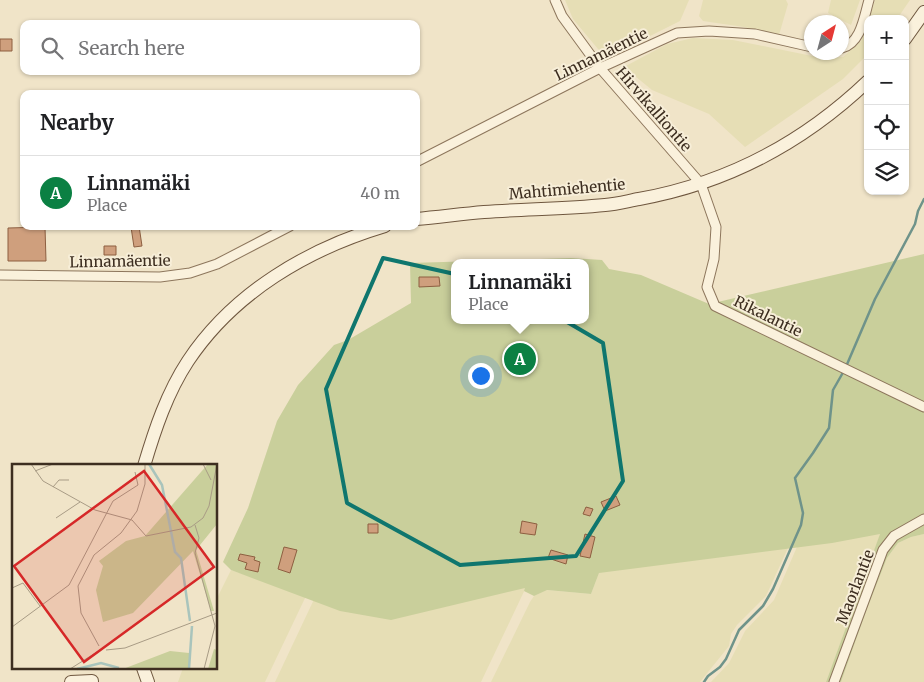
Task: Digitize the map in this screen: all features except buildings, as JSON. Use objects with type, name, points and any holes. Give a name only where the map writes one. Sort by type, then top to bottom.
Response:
[{"type":"main road","points":[[909,33],[924,12]]},
{"type":"main road","name":"Mahtimiehentie","points":[[420,219],[482,212],[607,205],[661,195],[701,184],[757,161],[794,140],[822,121],[864,84]]},
{"type":"main road","points":[[145,464],[160,416],[188,362],[208,334],[232,309],[263,284],[294,264],[375,230]]},
{"type":"main road","points":[[71,682],[93,677]]},
{"type":"street","name":"Hirvikalliontie","points":[[555,0],[562,16],[600,68],[701,184]]},
{"type":"street","points":[[849,45],[858,34],[869,0]]},
{"type":"street","name":"Linnamäentie","points":[[420,160],[600,68],[677,34],[709,30],[755,34],[804,45]]},
{"type":"street","name":"Rikalantie","points":[[701,184],[716,228],[714,260],[707,287],[715,306],[924,407]]},
{"type":"street","name":"Linnamäentie","points":[[0,275],[160,277],[190,273],[217,264],[282,230]]},
{"type":"street","name":"Maorlantie","points":[[834,682],[883,550],[894,536],[924,520]]},
{"type":"highlighted area","points":[[383,258],[504,285],[603,343],[623,481],[576,556],[460,565],[347,503],[326,389]]},
{"type":"shaded area","points":[[565,0],[689,0],[680,21],[610,56],[598,49],[573,19]]},
{"type":"shaded area","points":[[703,0],[786,0],[788,4],[779,35],[744,27],[703,21],[699,16]]},
{"type":"shaded area","points":[[831,0],[860,0],[851,25],[849,24],[849,15],[832,15],[828,13]]},
{"type":"shaded area","points":[[875,0],[910,0],[900,15],[870,15]]},
{"type":"shaded area","points":[[864,32],[864,58],[843,79],[745,147],[709,114],[652,90],[624,67],[667,44],[693,38],[733,40],[804,54],[804,60],[849,60],[849,52],[861,41]]},
{"type":"shaded area","points":[[884,516],[880,535],[826,682],[711,682],[729,663],[745,631],[774,600],[809,519]]},
{"type":"shaded area","points":[[799,524],[766,596],[737,625],[731,634],[729,646],[700,682],[491,682],[534,596],[546,590],[591,594],[602,565]]},
{"type":"shaded area","points":[[924,534],[924,682],[841,682],[887,558],[898,543]]},
{"type":"shaded area","points":[[547,543],[481,682],[275,682],[334,557]]},
{"type":"shaded area","points":[[327,552],[265,682],[178,682],[182,670],[218,670],[218,596],[231,570],[266,582]]},
{"type":"green space","points":[[924,254],[924,534],[898,543],[887,558],[841,682],[826,682],[880,534],[832,543],[599,573],[591,594],[547,590],[534,596],[524,591],[525,588],[391,620],[340,611],[231,570],[223,562],[248,508],[277,421],[298,385],[334,345],[348,340],[411,303],[410,263],[451,262],[451,324],[589,324],[589,259],[602,260],[609,269],[641,275],[709,304]]},
{"type":"green space","points":[[571,258],[586,259],[539,259]]},
{"type":"waterway","points":[[704,682],[726,659],[739,630],[763,606],[773,589],[801,525],[803,513],[795,478],[829,428],[833,390],[845,369],[875,299],[915,224],[918,211],[924,199]]},
{"type":"place","name":"Linnamäki","points":[[520,359]]}]
